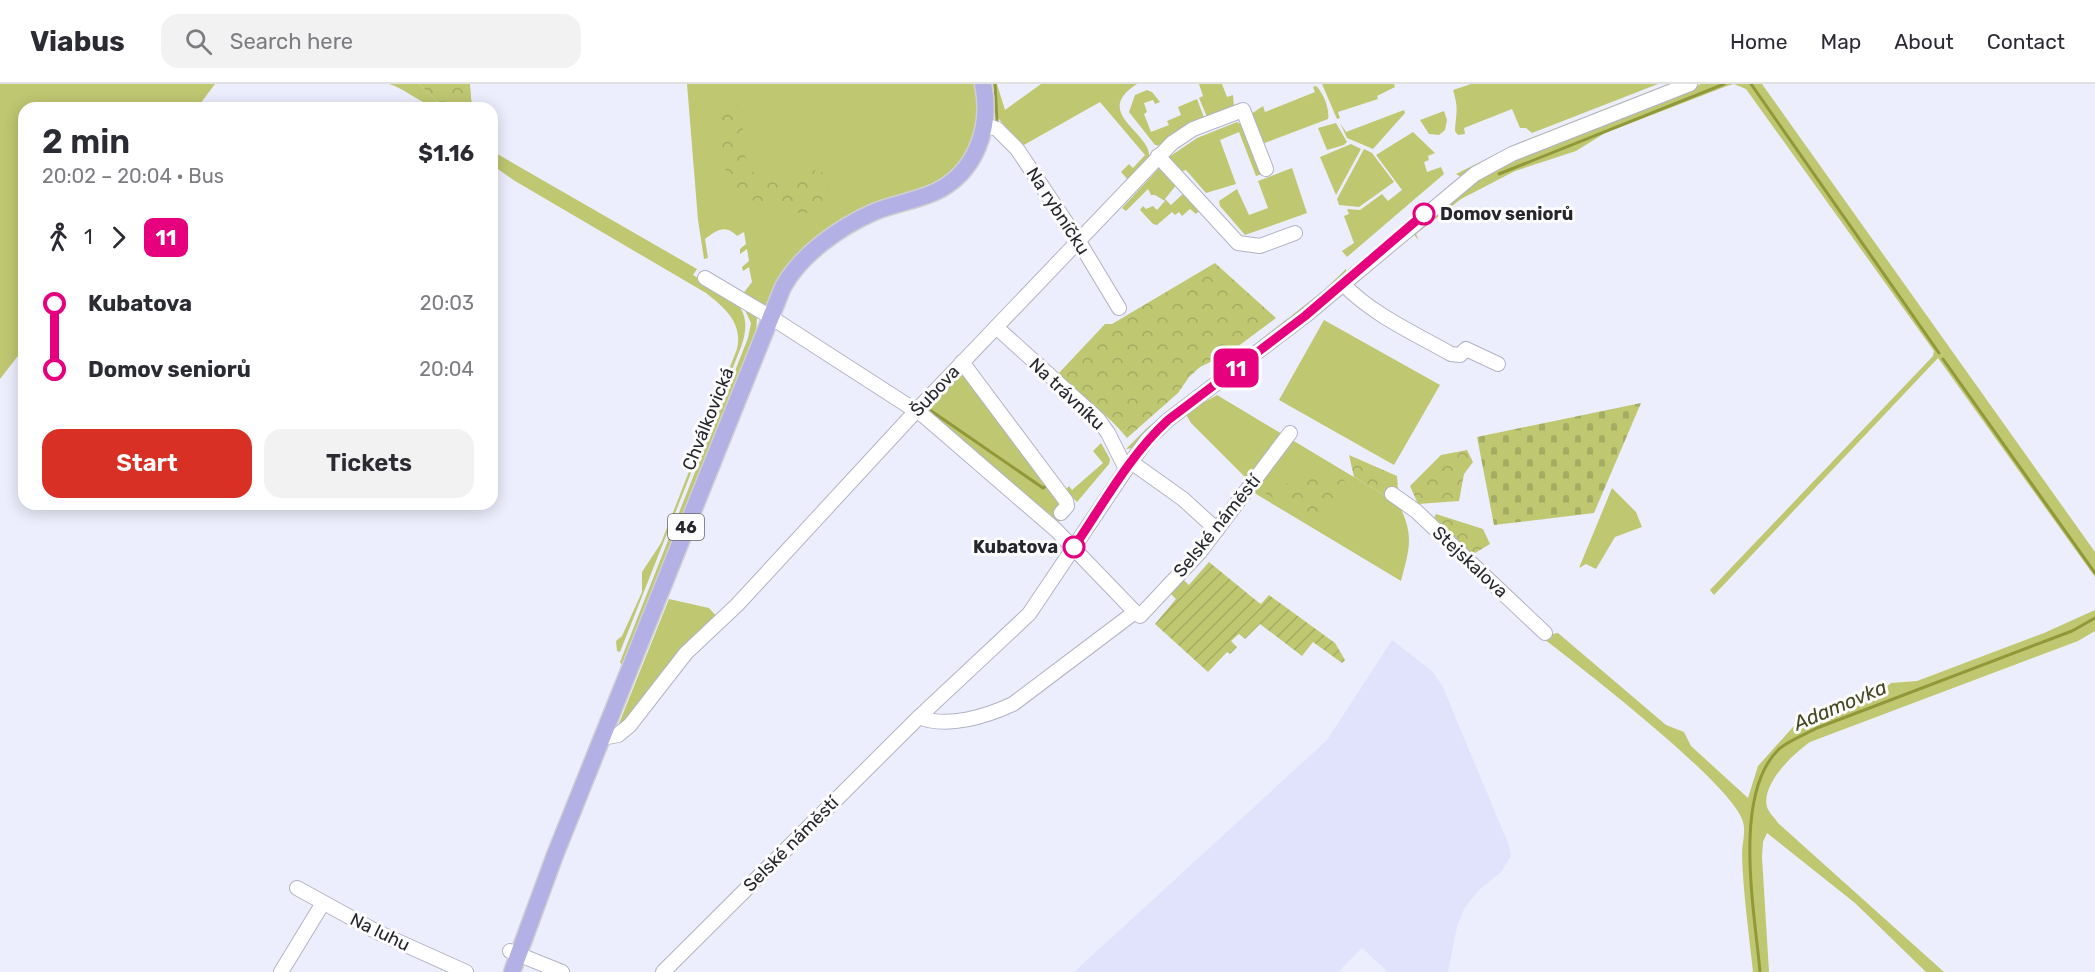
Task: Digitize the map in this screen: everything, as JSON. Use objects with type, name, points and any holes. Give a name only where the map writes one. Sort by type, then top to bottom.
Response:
[{"type":"main road","name":"Chválkovická","points":[[511,962],[769,316],[788,278],[814,252],[862,218],[930,194],[957,177],[976,152],[985,125],[986,103],[983,84]]},
{"type":"street","name":"Selské náměstí","points":[[663,972],[919,717],[1029,614],[1128,465],[1148,439],[1168,420],[1343,284],[1457,186],[1503,158],[1690,84]]},
{"type":"street","name":"Šubova","points":[[602,738],[618,735],[630,725],[686,653],[737,605],[962,362],[1158,156],[1178,138],[1193,129],[1243,110],[1266,169]]},
{"type":"street","name":"Na rybníčku","points":[[985,125],[997,129],[1013,143],[1078,240],[1119,308]]},
{"type":"street","points":[[1158,156],[1238,243],[1252,247],[1260,246],[1295,233]]},
{"type":"street","points":[[705,278],[769,316],[916,411],[1002,481],[1073,548],[1137,614]]},
{"type":"street","points":[[1343,284],[1362,302],[1386,318],[1451,354],[1460,355],[1466,349],[1498,364]]},
{"type":"street","name":"Na trávníku","points":[[996,327],[1098,419],[1128,465]]},
{"type":"street","points":[[962,362],[1066,501],[1067,506],[1061,513]]},
{"type":"street","name":"Selské náměstí","points":[[919,717],[933,721],[961,719],[990,714],[1013,704],[1137,614],[1200,552],[1290,433]]},
{"type":"street","points":[[1128,465],[1183,499],[1217,530]]},
{"type":"street","name":"Stejskalova","points":[[1392,494],[1416,512],[1545,633]]},
{"type":"street","name":"Na luhu","points":[[297,888],[404,945],[466,972]]},
{"type":"street","points":[[281,972],[323,903]]},
{"type":"street","points":[[511,962],[543,972]]},
{"type":"street","points":[[511,962],[562,972]]},
{"type":"shaded area","points":[[1392,640],[1432,671],[1442,685],[1510,848],[1511,856],[1501,872],[1478,891],[1464,909],[1457,927],[1448,972],[1388,972],[1362,948],[1338,972],[1074,972],[1327,740]]},
{"type":"green space","points":[[0,84],[215,84],[202,102],[18,102],[18,356],[0,379]]},
{"type":"green space","points":[[389,84],[419,84],[438,102],[423,102]]},
{"type":"green space","points":[[419,84],[470,84],[472,102],[438,102]]},
{"type":"green space","points":[[687,84],[977,84],[979,119],[964,159],[945,179],[857,215],[763,307],[742,295],[752,282],[749,267],[743,271],[742,267],[749,261],[747,249],[740,254],[740,249],[746,244],[744,232],[737,236],[725,229],[713,233],[705,239],[708,258],[704,259],[698,220]]},
{"type":"green space","points":[[993,84],[997,84],[1005,110],[1041,84],[1137,84],[1124,95],[1120,105],[1121,114],[1143,141],[1148,150],[1149,159],[1129,181],[1121,172],[1129,164],[1133,168],[1145,155],[1100,102],[1022,146],[998,118]]},
{"type":"green space","points":[[1199,84],[1222,84],[1227,97],[1233,95],[1234,107],[1208,119],[1199,98],[1203,96]]},
{"type":"green space","points":[[1322,84],[1394,84],[1395,87],[1377,96],[1378,99],[1338,112],[1340,118],[1337,119]]},
{"type":"green space","points":[[1471,84],[1658,84],[1532,133],[1526,128],[1520,128],[1512,109],[1464,128],[1465,134],[1458,135],[1455,131],[1457,106],[1453,90]]},
{"type":"green space","points":[[1668,84],[1678,84],[1461,177],[1456,174],[1518,143]]},
{"type":"green space","points":[[1701,84],[1734,84],[1605,133],[1576,151],[1515,171],[1461,199],[1416,234],[1419,241],[1412,232],[1450,198],[1508,161]]},
{"type":"green space","points":[[1734,84],[1762,84],[2095,552],[2095,577],[1938,358],[1714,595],[1710,590],[1933,356],[1934,351],[1746,89]]},
{"type":"green space","points":[[1316,86],[1325,101],[1328,119],[1262,144],[1251,114],[1263,106],[1265,112],[1315,92],[1313,87]]},
{"type":"green space","points":[[1147,90],[1152,92],[1160,102],[1155,104],[1153,100],[1144,103],[1147,112],[1144,114],[1151,132],[1169,125],[1167,121],[1181,115],[1178,107],[1197,99],[1205,120],[1162,146],[1155,145],[1129,112],[1135,95]]},
{"type":"green space","points":[[725,96],[732,97],[739,108],[746,157],[750,168],[758,176],[771,181],[789,182],[804,177],[814,170],[828,174],[825,195],[813,213],[798,213],[727,193],[720,132],[721,108]]},
{"type":"green space","points":[[1404,110],[1405,113],[1373,149],[1347,138],[1340,123],[1346,132]]},
{"type":"green space","points":[[1444,111],[1447,120],[1445,130],[1439,135],[1429,134],[1420,120]]},
{"type":"green space","points":[[1237,122],[1243,126],[1262,174],[1256,176],[1239,132],[1220,140],[1236,184],[1206,193],[1186,170],[1179,172],[1169,157],[1197,138]]},
{"type":"green space","points":[[1336,123],[1347,142],[1327,150],[1318,128]]},
{"type":"green space","points":[[1413,132],[1435,153],[1428,156],[1429,160],[1424,162],[1427,172],[1441,167],[1444,174],[1347,257],[1342,251],[1354,243],[1344,216],[1349,214],[1347,209],[1360,210],[1382,194],[1388,201],[1402,190],[1376,155]]},
{"type":"green space","points":[[1351,144],[1361,149],[1336,195],[1320,157]]},
{"type":"green space","points":[[1364,149],[1372,153],[1394,182],[1359,207],[1339,205],[1337,199]]},
{"type":"green space","points":[[498,154],[697,269],[693,275],[727,295],[742,310],[745,320],[741,347],[620,652],[617,651],[616,641],[622,636],[642,592],[642,572],[661,543],[737,349],[737,331],[726,310],[706,293],[498,169]]},
{"type":"green space","points":[[1160,167],[1177,184],[1165,199],[1171,205],[1185,192],[1200,210],[1196,214],[1190,209],[1182,216],[1179,212],[1175,215],[1172,212],[1157,225],[1153,224],[1140,210],[1143,206],[1146,209],[1153,206],[1157,210],[1165,201],[1151,195],[1148,189],[1126,211],[1122,208]]},
{"type":"green space","points":[[1292,168],[1307,213],[1245,235],[1220,206],[1219,201],[1237,189],[1249,215],[1268,208],[1258,181]]},
{"type":"green space","points":[[1215,263],[1276,318],[1229,353],[1200,367],[1189,377],[1178,393],[1127,438],[1058,374],[1105,324],[1112,324]]},
{"type":"green space","points":[[1346,269],[1347,275],[1294,319],[1290,316],[1323,291]]},
{"type":"green space","points":[[744,308],[757,317],[756,334],[623,667],[620,662],[748,338],[751,323]]},
{"type":"green space","points":[[1290,317],[1289,324],[1133,448],[1126,449],[1147,428]]},
{"type":"green space","points":[[1324,320],[1440,385],[1394,465],[1279,400]]},
{"type":"green space","points":[[960,373],[971,376],[1062,504],[1059,512],[1062,515],[1072,505],[1061,489],[1075,504],[1059,522],[927,412],[927,404]]},
{"type":"green space","points":[[1217,395],[1399,504],[1409,534],[1407,559],[1401,581],[1256,494],[1247,479],[1191,423],[1185,413]]},
{"type":"green space","points":[[1641,403],[1594,513],[1494,525],[1477,437]]},
{"type":"green space","points":[[1101,443],[1110,459],[1109,464],[1077,502],[1065,490],[1069,486],[1072,490],[1103,463],[1093,451]]},
{"type":"green space","points":[[1467,450],[1473,462],[1464,474],[1459,501],[1418,504],[1410,486],[1441,455]]},
{"type":"green space","points":[[1349,455],[1397,476],[1399,504],[1354,477]]},
{"type":"green space","points":[[1333,475],[1344,480],[1352,495],[1315,516],[1285,505],[1258,489]]},
{"type":"green space","points":[[1612,488],[1636,512],[1642,527],[1615,537],[1596,569],[1586,564],[1579,568]]},
{"type":"green space","points":[[1436,514],[1483,529],[1490,544],[1470,556],[1432,522]]},
{"type":"green space","points":[[1209,562],[1261,604],[1269,595],[1335,643],[1345,660],[1342,663],[1313,642],[1302,656],[1260,624],[1245,639],[1239,634],[1231,641],[1237,647],[1230,654],[1227,652],[1208,672],[1155,624],[1176,599],[1167,590],[1179,576],[1189,585]]},
{"type":"green space","points":[[669,599],[709,608],[719,619],[639,709],[616,731]]},
{"type":"green space","points":[[2095,610],[2095,631],[2078,641],[1810,742],[1787,762],[1773,779],[1766,798],[1767,807],[1778,823],[1944,972],[1926,972],[1855,903],[1767,833],[1763,842],[1762,857],[1769,972],[1753,972],[1742,854],[1744,826],[1733,805],[1713,781],[1652,726],[1540,636],[1558,633],[1666,725],[1684,732],[1691,746],[1748,798],[1758,766],[1802,717],[1827,712],[1849,701],[1876,696],[1891,683],[1917,681],[2044,633]]},
{"type":"waterway","points":[[995,84],[997,121]]},
{"type":"waterway","points":[[1499,174],[1724,84]]},
{"type":"waterway","points":[[1751,84],[1939,353]]},
{"type":"waterway","points":[[1943,359],[2095,573]]},
{"type":"waterway","points":[[927,408],[1043,488],[1046,486]]},
{"type":"waterway","name":"Adamovka","points":[[1760,972],[1751,888],[1751,825],[1755,796],[1764,770],[1778,750],[1817,728],[2072,631],[2095,618]]},
{"type":"bus line","name":"11","points":[[1074,547],[1148,439],[1168,420],[1305,316],[1424,214]]},
{"type":"place","name":"Domov seniorů","points":[[1424,214]]},
{"type":"place","name":"Kubatova","points":[[1074,547]]}]
